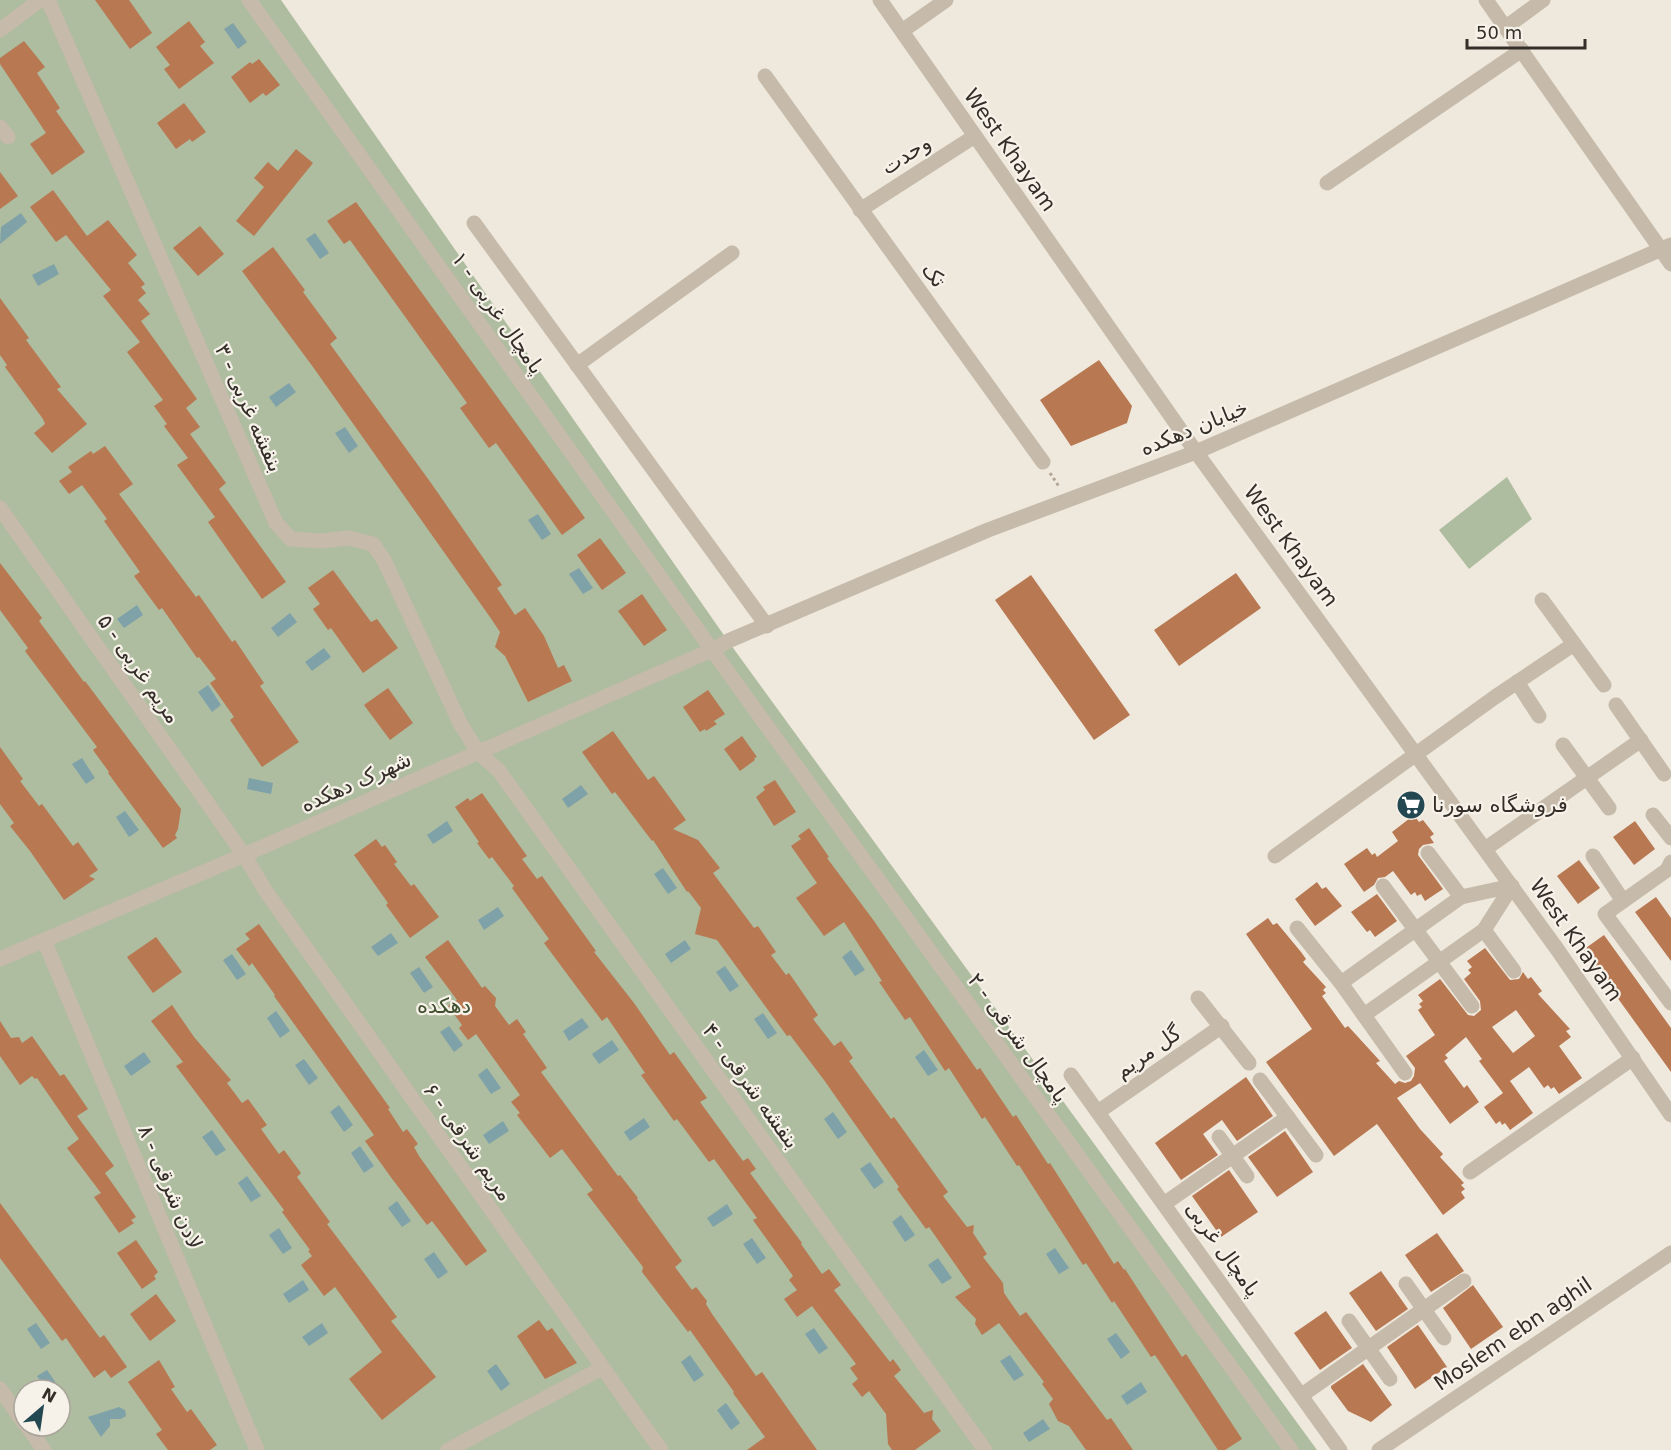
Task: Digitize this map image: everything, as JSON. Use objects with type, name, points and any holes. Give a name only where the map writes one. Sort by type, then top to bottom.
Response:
[{"type":"street","points":[[0,30],[40,0]]},
{"type":"street","name":"بنفشه غربی - ۳","points":[[48,0],[276,523],[291,539],[321,541],[348,538],[373,544],[384,560],[460,723],[478,752]]},
{"type":"street","name":"پامچال غربی - ۱","points":[[249,0],[712,650]]},
{"type":"street","name":"West Khayam","points":[[880,0],[1196,452],[1512,886],[1671,1114]]},
{"type":"street","points":[[902,31],[946,0]]},
{"type":"street","points":[[1486,0],[1666,248],[1671,264]]},
{"type":"street","points":[[1506,27],[1543,0]]},
{"type":"street","points":[[1327,183],[1522,50]]},
{"type":"street","name":"تک","points":[[765,76],[1043,462]]},
{"type":"street","name":"وحدت","points":[[860,210],[975,136]]},
{"type":"street","points":[[474,223],[766,626]]},
{"type":"street","name":"خیابان دهکده","points":[[728,641],[988,530],[1196,452],[1666,248]]},
{"type":"street","points":[[578,365],[732,253]]},
{"type":"street","name":"مریم غربی - ۵","points":[[0,508],[244,855]]},
{"type":"street","points":[[1542,600],[1604,685]]},
{"type":"street","name":"شهرک دهکده","points":[[3,952],[44,940],[244,855],[728,641]]},
{"type":"street","points":[[1275,856],[1517,682],[1574,644]]},
{"type":"street","name":"پامچال شرقی - ۲","points":[[712,650],[1291,1450]]},
{"type":"street","points":[[1517,682],[1539,716]]},
{"type":"street","points":[[1616,705],[1664,774]]},
{"type":"street","points":[[1485,849],[1641,740]]},
{"type":"street","points":[[1563,745],[1609,808]]},
{"type":"street","name":"بنفشه شرقی - ۴","points":[[478,752],[499,771],[985,1450]]},
{"type":"street","points":[[1653,815],[1671,838]]},
{"type":"street","points":[[1428,853],[1461,897]]},
{"type":"street","name":"مریم شرقی - ۶","points":[[244,855],[265,890],[661,1450]]},
{"type":"street","points":[[1593,856],[1623,901]]},
{"type":"street","points":[[1670,869],[1605,914],[1671,1003]]},
{"type":"street","points":[[1383,886],[1472,1006]]},
{"type":"street","points":[[1341,983],[1461,897],[1512,886]]},
{"type":"street","points":[[1364,1015],[1484,930],[1512,886]]},
{"type":"street","points":[[1297,928],[1341,983],[1405,1073]]},
{"type":"street","points":[[1484,930],[1514,971]]},
{"type":"street","name":"لادن شرقی - ۸","points":[[44,940],[257,1450]]},
{"type":"street","points":[[1198,998],[1249,1063]]},
{"type":"street","name":"گل مریم","points":[[1098,1113],[1222,1026]]},
{"type":"street","points":[[1470,1172],[1633,1058]]},
{"type":"street","name":"پامچال غربی","points":[[1071,1075],[1340,1450]]},
{"type":"street","points":[[1260,1080],[1316,1155]]},
{"type":"street","points":[[1164,1204],[1288,1118]]},
{"type":"street","points":[[1219,1137],[1247,1176]]},
{"type":"street","name":"Moslem ebn aghil","points":[[1379,1450],[1671,1253]]},
{"type":"street","points":[[1302,1395],[1464,1281]]},
{"type":"street","points":[[1406,1284],[1444,1338]]},
{"type":"street","points":[[1349,1321],[1390,1379]]},
{"type":"street","points":[[448,1450],[602,1368]]},
{"type":"street","points":[[0,1389],[12,1406]]},
{"type":"path","points":[[1043,462],[1068,500]]},
{"type":"green space","name":"دهکده","points":[[0,0],[281,0],[728,641],[1317,1450],[0,1450]]},
{"type":"green space","points":[[1507,477],[1532,519],[1469,569],[1439,530]]},
{"type":"water","points":[[233,23],[247,42],[238,49],[224,29]]},
{"type":"water","points":[[21,213],[27,222],[0,244],[1,227]]},
{"type":"water","points":[[315,233],[329,253],[320,259],[306,239]]},
{"type":"water","points":[[54,264],[59,274],[38,286],[32,275]]},
{"type":"water","points":[[289,383],[296,392],[276,407],[269,397]]},
{"type":"water","points":[[345,427],[358,446],[349,453],[335,433]]},
{"type":"water","points":[[538,514],[551,534],[542,540],[528,520]]},
{"type":"water","points":[[579,568],[593,588],[583,594],[569,574]]},
{"type":"water","points":[[137,605],[143,615],[124,628],[117,619]]},
{"type":"water","points":[[290,613],[297,622],[278,637],[271,628]]},
{"type":"water","points":[[324,648],[331,657],[312,671],[305,662]]},
{"type":"water","points":[[208,685],[221,705],[212,712],[198,692]]},
{"type":"water","points":[[82,758],[95,778],[86,784],[72,764]]},
{"type":"water","points":[[249,778],[273,783],[271,794],[247,789]]},
{"type":"water","points":[[581,785],[588,794],[568,808],[562,799]]},
{"type":"water","points":[[125,811],[139,830],[129,837],[116,817]]},
{"type":"water","points":[[447,821],[453,831],[433,844],[427,835]]},
{"type":"water","points":[[663,868],[677,888],[668,894],[654,874]]},
{"type":"water","points":[[498,907],[504,916],[484,930],[478,920]]},
{"type":"water","points":[[391,933],[398,943],[378,956],[371,947]]},
{"type":"water","points":[[685,940],[691,949],[671,963],[665,954]]},
{"type":"water","points":[[851,950],[865,970],[855,976],[842,957]]},
{"type":"water","points":[[232,954],[246,974],[237,980],[223,960]]},
{"type":"water","points":[[725,966],[739,986],[730,992],[716,972]]},
{"type":"water","points":[[419,967],[433,987],[424,993],[410,973]]},
{"type":"water","points":[[276,1011],[290,1031],[280,1038],[267,1018]]},
{"type":"water","points":[[763,1013],[777,1033],[768,1039],[754,1019]]},
{"type":"water","points":[[582,1018],[589,1027],[569,1041],[563,1031]]},
{"type":"water","points":[[449,1026],[463,1045],[454,1052],[440,1032]]},
{"type":"water","points":[[612,1040],[619,1050],[599,1064],[592,1054]]},
{"type":"water","points":[[924,1050],[938,1070],[928,1076],[915,1057]]},
{"type":"water","points":[[144,1052],[151,1062],[131,1076],[124,1066]]},
{"type":"water","points":[[304,1059],[318,1078],[309,1085],[295,1065]]},
{"type":"water","points":[[487,1068],[501,1088],[491,1094],[478,1075]]},
{"type":"water","points":[[339,1105],[353,1125],[344,1132],[330,1112]]},
{"type":"water","points":[[833,1112],[847,1132],[838,1139],[824,1119]]},
{"type":"water","points":[[644,1118],[650,1127],[630,1141],[624,1132]]},
{"type":"water","points":[[503,1121],[509,1131],[489,1144],[483,1135]]},
{"type":"water","points":[[212,1130],[226,1150],[216,1156],[202,1137]]},
{"type":"water","points":[[360,1146],[374,1166],[364,1173],[351,1153]]},
{"type":"water","points":[[870,1162],[884,1182],[874,1189],[860,1169]]},
{"type":"water","points":[[247,1176],[261,1196],[251,1202],[238,1183]]},
{"type":"water","points":[[397,1201],[411,1221],[402,1227],[388,1208]]},
{"type":"water","points":[[727,1204],[733,1214],[713,1227],[707,1218]]},
{"type":"water","points":[[901,1215],[915,1235],[905,1242],[892,1222]]},
{"type":"water","points":[[279,1228],[292,1248],[283,1254],[269,1235]]},
{"type":"water","points":[[752,1238],[766,1258],[757,1264],[743,1244]]},
{"type":"water","points":[[1055,1248],[1069,1268],[1059,1274],[1046,1254]]},
{"type":"water","points":[[434,1252],[448,1272],[438,1279],[424,1259]]},
{"type":"water","points":[[938,1258],[952,1278],[942,1284],[928,1265]]},
{"type":"water","points":[[303,1280],[309,1290],[289,1303],[283,1294]]},
{"type":"water","points":[[36,1323],[50,1343],[41,1349],[27,1329]]},
{"type":"water","points":[[322,1323],[328,1333],[309,1346],[302,1337]]},
{"type":"water","points":[[814,1328],[828,1348],[819,1354],[805,1334]]},
{"type":"water","points":[[1116,1333],[1130,1352],[1121,1359],[1107,1339]]},
{"type":"water","points":[[690,1355],[704,1375],[694,1382],[681,1362]]},
{"type":"water","points":[[1010,1355],[1024,1375],[1014,1381],[1000,1361]]},
{"type":"water","points":[[496,1364],[510,1384],[501,1391],[487,1371]]},
{"type":"water","points":[[47,1370],[53,1378],[38,1378],[37,1376]]},
{"type":"water","points":[[1141,1382],[1147,1392],[1127,1405],[1121,1396]]},
{"type":"water","points":[[726,1403],[740,1423],[731,1430],[717,1410]]},
{"type":"water","points":[[119,1407],[125,1410],[126,1416],[121,1419],[110,1419],[110,1426],[101,1437],[88,1417]]},
{"type":"water","points":[[1043,1419],[1050,1429],[1029,1442],[1023,1433]]},
{"type":"building","points":[[95,0],[129,0],[152,33],[130,49]]},
{"type":"building","points":[[189,21],[205,42],[200,46],[214,63],[179,89],[164,69],[170,65],[156,47]]},
{"type":"building","points":[[24,41],[45,67],[37,73],[60,108],[56,111],[85,152],[52,175],[30,144],[46,133],[0,64],[0,58]]},
{"type":"building","points":[[259,59],[280,85],[266,96],[263,93],[250,103],[231,77],[250,62],[252,64]]},
{"type":"building","points":[[184,103],[206,132],[176,149],[157,123]]},
{"type":"building","points":[[296,149],[313,163],[254,236],[236,221],[264,187],[254,178],[268,162],[278,171]]},
{"type":"building","points":[[0,172],[18,196],[0,209]]},
{"type":"building","points":[[53,190],[87,236],[108,220],[137,255],[128,263],[145,284],[141,287],[146,293],[138,300],[150,314],[141,321],[197,399],[186,408],[200,427],[190,434],[226,483],[219,489],[286,582],[262,599],[208,522],[215,517],[177,465],[188,458],[164,426],[167,424],[154,406],[163,400],[127,352],[140,342],[103,296],[111,290],[66,235],[56,242],[30,207]]},
{"type":"building","points":[[356,202],[585,518],[562,535],[496,443],[489,448],[460,408],[467,403],[350,240],[344,244],[327,221]]},
{"type":"building","points":[[200,226],[224,254],[198,276],[173,248]]},
{"type":"building","points":[[273,247],[337,338],[330,344],[502,585],[497,588],[515,615],[525,608],[544,636],[558,668],[564,665],[572,681],[528,702],[505,656],[495,647],[500,632],[313,367],[242,271]]},
{"type":"building","points":[[0,298],[29,338],[26,340],[61,387],[57,389],[87,424],[52,453],[34,433],[45,424],[43,419],[5,367],[7,365],[0,355]]},
{"type":"building","points":[[1099,360],[1132,406],[1127,423],[1071,446],[1040,400]]},
{"type":"building","points":[[105,446],[133,484],[119,494],[196,597],[199,595],[232,642],[235,640],[264,683],[260,686],[299,742],[262,767],[230,720],[234,717],[210,683],[216,679],[199,657],[197,658],[162,608],[159,610],[134,576],[140,572],[104,521],[107,519],[82,485],[69,494],[59,481],[72,472],[68,467],[91,451],[93,454]]},
{"type":"building","points":[[600,538],[626,573],[602,590],[577,555]]},
{"type":"building","points":[[0,563],[42,618],[39,621],[181,809],[175,835],[177,838],[163,848],[108,773],[93,750],[97,747],[25,651],[28,648],[0,610]]},
{"type":"building","points":[[333,570],[371,622],[377,619],[398,648],[363,673],[331,628],[328,630],[313,609],[320,604],[308,588]]},
{"type":"building","points":[[1236,573],[1261,608],[1179,666],[1154,630]]},
{"type":"building","points":[[1031,575],[1130,715],[1094,740],[995,600]]},
{"type":"building","points":[[642,594],[667,630],[644,646],[618,611]]},
{"type":"building","points":[[388,688],[413,723],[390,740],[364,705]]},
{"type":"building","points":[[708,690],[725,714],[714,721],[717,724],[700,732],[683,707]]},
{"type":"building","points":[[613,731],[648,780],[654,776],[686,820],[673,829],[698,840],[720,868],[713,873],[754,928],[758,926],[776,952],[771,955],[786,975],[789,973],[818,1015],[813,1019],[834,1046],[841,1041],[853,1058],[849,1061],[891,1119],[894,1117],[948,1192],[943,1196],[967,1227],[974,1225],[973,1233],[987,1254],[983,1257],[1003,1283],[1004,1293],[1020,1316],[1026,1312],[1107,1420],[1111,1418],[1133,1450],[1086,1450],[1069,1426],[1058,1421],[1049,1404],[1053,1399],[1042,1384],[1044,1382],[999,1323],[982,1335],[975,1324],[976,1319],[955,1297],[971,1287],[929,1227],[926,1229],[897,1189],[899,1187],[824,1080],[790,1035],[787,1036],[717,940],[695,934],[701,908],[687,892],[653,840],[615,792],[612,794],[582,752]]},
{"type":"building","points":[[742,736],[757,757],[740,771],[724,749]]},
{"type":"building","points":[[0,747],[23,779],[20,781],[39,806],[42,804],[73,846],[78,842],[98,870],[89,876],[95,879],[64,900],[10,826],[14,823],[0,804]]},
{"type":"building","points":[[775,780],[796,812],[774,826],[756,797],[765,790],[763,787]]},
{"type":"building","points":[[482,793],[527,856],[522,859],[537,879],[542,876],[596,951],[594,952],[634,1003],[670,1055],[674,1052],[707,1098],[700,1102],[743,1161],[748,1158],[756,1169],[750,1173],[822,1274],[829,1269],[841,1285],[834,1290],[890,1362],[893,1359],[901,1370],[894,1376],[924,1413],[933,1410],[932,1419],[941,1431],[915,1450],[892,1450],[888,1444],[886,1414],[869,1391],[862,1397],[852,1384],[858,1379],[850,1368],[856,1364],[812,1306],[797,1317],[784,1299],[797,1290],[789,1280],[793,1276],[753,1220],[757,1218],[714,1159],[709,1162],[677,1119],[674,1121],[641,1075],[645,1073],[607,1017],[602,1021],[544,943],[549,939],[512,888],[514,886],[492,857],[489,859],[477,843],[479,842],[455,807],[468,798],[470,801]]},
{"type":"building","points":[[1414,815],[1419,822],[1423,820],[1434,834],[1430,837],[1434,843],[1423,845],[1418,855],[1443,889],[1425,901],[1421,894],[1417,896],[1415,892],[1411,895],[1393,871],[1385,877],[1378,878],[1374,885],[1364,892],[1344,864],[1367,848],[1372,855],[1375,853],[1377,857],[1398,841],[1392,832]]},
{"type":"building","points":[[1635,821],[1655,849],[1634,865],[1613,837]]},
{"type":"building","points":[[809,828],[829,857],[827,858],[874,921],[977,1070],[980,1068],[1013,1117],[1016,1115],[1048,1164],[1050,1163],[1114,1264],[1118,1261],[1125,1269],[1182,1357],[1186,1354],[1242,1439],[1225,1450],[1218,1450],[1155,1355],[1151,1357],[1086,1263],[1083,1265],[1019,1165],[1017,1166],[985,1117],[982,1119],[949,1068],[945,1071],[910,1017],[905,1020],[879,982],[882,981],[844,922],[824,936],[796,898],[817,883],[791,846],[801,839],[798,836]]},
{"type":"building","points":[[376,839],[382,847],[385,845],[397,862],[394,864],[411,886],[414,884],[439,917],[410,938],[354,855]]},
{"type":"building","points":[[1579,860],[1600,888],[1578,904],[1557,876]]},
{"type":"building","points":[[1317,882],[1322,889],[1326,887],[1342,906],[1315,926],[1295,899]]},
{"type":"building","points":[[1377,894],[1397,921],[1375,937],[1370,930],[1367,932],[1351,912]]},
{"type":"building","points":[[1656,897],[1671,918],[1671,961],[1635,912]]},
{"type":"building","points":[[1268,918],[1273,925],[1277,923],[1306,959],[1303,962],[1326,987],[1323,990],[1326,993],[1322,996],[1345,1028],[1348,1026],[1380,1061],[1376,1063],[1395,1084],[1399,1081],[1405,1083],[1411,1081],[1415,1068],[1406,1056],[1435,1035],[1418,1010],[1422,1007],[1419,1004],[1423,1001],[1418,995],[1440,979],[1468,1015],[1474,1016],[1481,1010],[1480,1001],[1464,979],[1471,973],[1468,970],[1472,967],[1467,961],[1485,948],[1510,980],[1519,979],[1523,972],[1528,979],[1531,977],[1542,991],[1538,994],[1570,1029],[1566,1031],[1571,1037],[1559,1046],[1582,1078],[1559,1094],[1554,1087],[1551,1089],[1548,1085],[1544,1088],[1529,1067],[1510,1081],[1533,1113],[1510,1130],[1505,1123],[1502,1125],[1500,1121],[1496,1124],[1484,1107],[1503,1093],[1479,1061],[1482,1059],[1466,1037],[1445,1055],[1448,1058],[1444,1061],[1464,1088],[1467,1085],[1479,1102],[1450,1124],[1420,1083],[1397,1098],[1420,1129],[1443,1154],[1440,1157],[1464,1183],[1461,1185],[1465,1189],[1461,1192],[1465,1198],[1443,1215],[1377,1124],[1334,1156],[1266,1062],[1312,1029],[1246,934]],"holes":[[[1516,1010],[1535,1036],[1513,1053],[1492,1027]]]},
{"type":"building","points":[[259,924],[390,1108],[388,1109],[403,1132],[407,1129],[418,1144],[414,1147],[419,1156],[487,1251],[466,1266],[432,1221],[427,1225],[390,1176],[365,1141],[374,1135],[252,963],[249,966],[236,949],[250,939],[245,934]]},
{"type":"building","points":[[1604,935],[1671,1028],[1671,1072],[1583,950]]},
{"type":"building","points":[[156,937],[182,972],[153,993],[127,957]]},
{"type":"building","points":[[448,940],[482,988],[485,986],[496,998],[495,1006],[509,1025],[517,1019],[526,1032],[523,1034],[547,1068],[541,1072],[618,1176],[620,1175],[638,1198],[682,1261],[675,1267],[692,1290],[696,1287],[707,1301],[706,1304],[712,1314],[756,1376],[762,1372],[817,1450],[747,1450],[765,1437],[690,1330],[688,1332],[642,1272],[643,1267],[587,1194],[593,1190],[562,1149],[550,1158],[517,1115],[520,1113],[511,1102],[520,1095],[476,1034],[468,1040],[459,1028],[462,1025],[448,1006],[457,1000],[425,957]]},
{"type":"building","points":[[172,1005],[194,1037],[231,1080],[227,1083],[242,1103],[248,1099],[267,1125],[261,1129],[279,1154],[284,1150],[301,1173],[297,1177],[330,1222],[327,1224],[397,1317],[391,1321],[436,1377],[382,1420],[349,1379],[382,1352],[335,1287],[324,1296],[301,1265],[312,1256],[308,1251],[310,1250],[282,1212],[284,1210],[176,1066],[183,1062],[151,1021]]},
{"type":"building","points":[[0,1021],[11,1038],[19,1037],[22,1043],[32,1036],[60,1076],[64,1074],[88,1109],[77,1116],[114,1166],[105,1173],[136,1217],[131,1220],[134,1223],[119,1233],[94,1197],[101,1193],[67,1148],[79,1139],[37,1078],[32,1076],[20,1085],[0,1056]]},
{"type":"building","points":[[1246,1077],[1273,1116],[1237,1141],[1222,1120],[1203,1134],[1218,1155],[1181,1180],[1155,1143]]},
{"type":"building","points":[[1285,1131],[1313,1172],[1277,1197],[1248,1157]]},
{"type":"building","points":[[1229,1170],[1258,1212],[1221,1237],[1192,1196]]},
{"type":"building","points":[[0,1203],[100,1338],[104,1335],[127,1367],[111,1378],[105,1370],[94,1378],[66,1338],[62,1341],[0,1258]]},
{"type":"building","points":[[1437,1233],[1464,1271],[1431,1292],[1405,1255]]},
{"type":"building","points":[[136,1240],[158,1272],[154,1276],[156,1279],[142,1289],[117,1253]]},
{"type":"building","points":[[1381,1271],[1408,1309],[1376,1331],[1349,1293]]},
{"type":"building","points":[[1473,1285],[1503,1327],[1471,1349],[1443,1308]]},
{"type":"building","points":[[156,1294],[176,1321],[150,1341],[130,1314]]},
{"type":"building","points":[[1326,1311],[1352,1348],[1320,1370],[1294,1333]]},
{"type":"building","points":[[539,1320],[547,1331],[552,1328],[577,1363],[545,1379],[517,1336]]},
{"type":"building","points":[[1418,1325],[1447,1367],[1415,1389],[1387,1347]]},
{"type":"building","points":[[159,1360],[175,1387],[171,1389],[187,1412],[191,1409],[217,1445],[210,1450],[168,1450],[156,1434],[162,1430],[128,1382]]},
{"type":"building","points":[[1363,1364],[1392,1405],[1371,1422],[1348,1411],[1331,1388]]},
{"type":"place","name":"فروشگاه سورنا","points":[[1411,805]]}]
